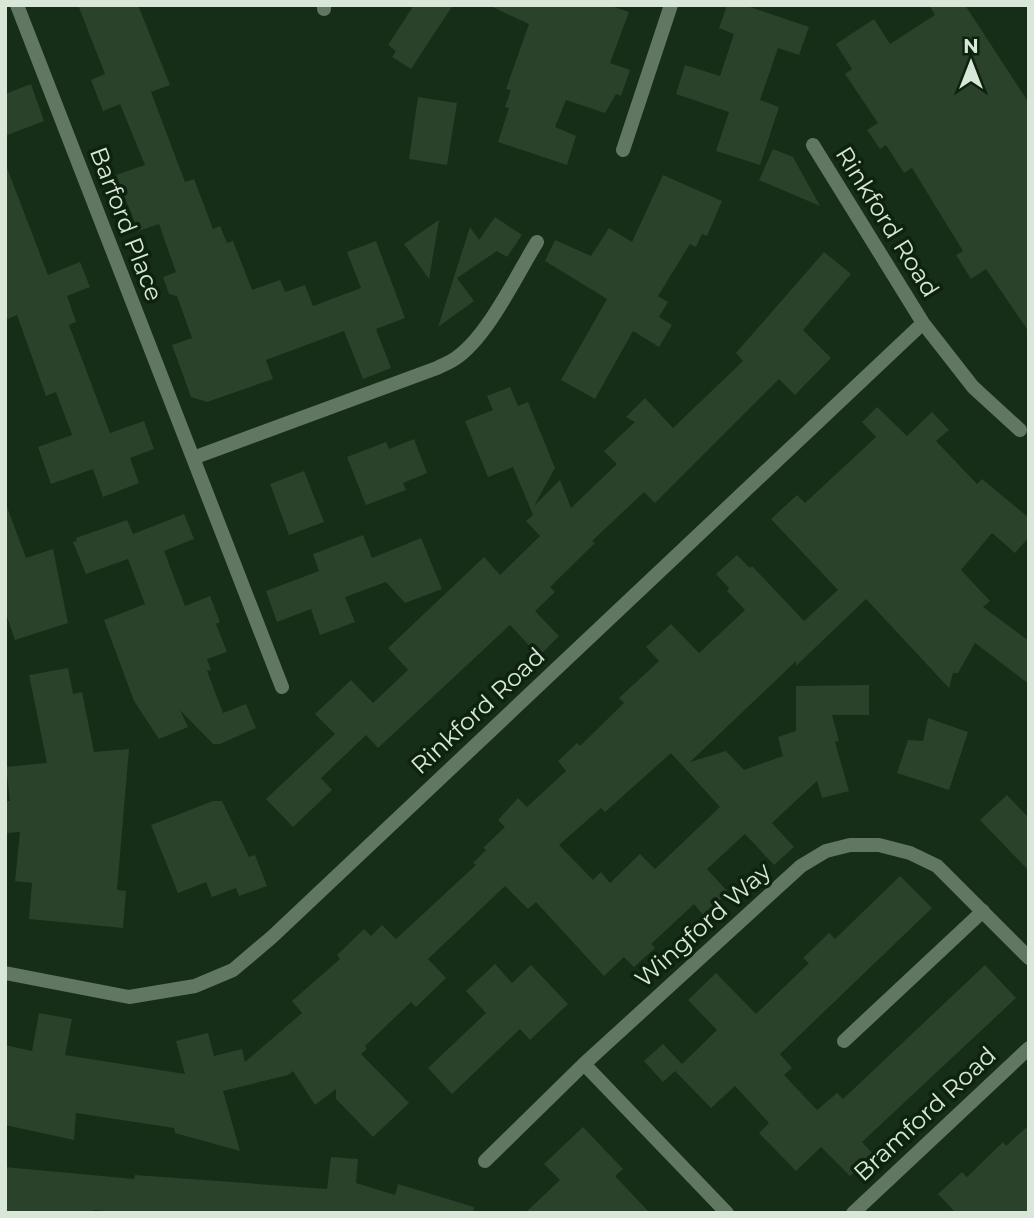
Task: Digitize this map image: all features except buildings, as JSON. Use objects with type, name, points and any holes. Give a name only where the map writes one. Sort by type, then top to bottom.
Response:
[{"type":"street","name":"Barford Place","points":[[17,5],[282,687]]},
{"type":"street","points":[[623,150],[671,5]]},
{"type":"street","name":"Rinkford Road","points":[[813,145],[923,323],[973,387],[1020,430]]},
{"type":"street","points":[[193,458],[437,368],[456,358],[475,340],[537,242]]},
{"type":"street","name":"Rinkford Road","points":[[5,973],[129,998],[195,986],[233,970],[923,323]]},
{"type":"street","name":"Wingford Way","points":[[485,1161],[584,1064],[801,866],[826,851],[850,845],[879,845],[910,853],[937,866],[1029,958]]},
{"type":"street","points":[[844,1041],[983,911]]},
{"type":"street","name":"Bramford Road","points":[[853,1213],[1029,1048]]},
{"type":"street","points":[[584,1064],[727,1213]]}]
